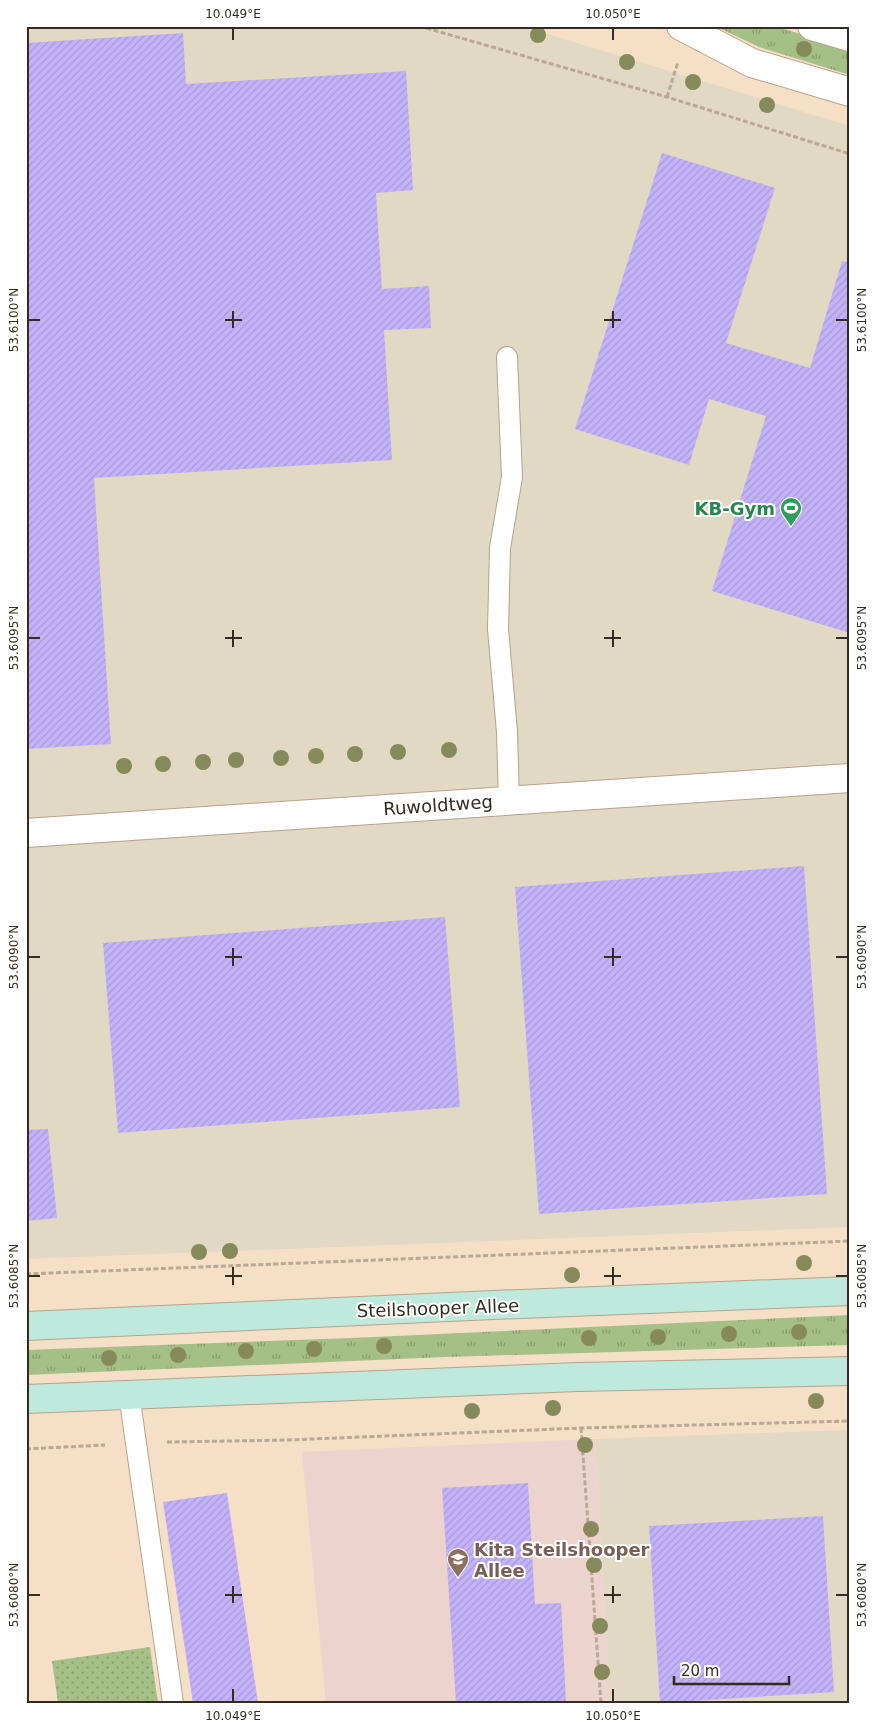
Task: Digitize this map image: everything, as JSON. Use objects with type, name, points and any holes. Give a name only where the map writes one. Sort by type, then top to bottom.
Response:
[{"type":"main road","name":"Steilshooper Allee","points":[[26,1326],[850,1291]]},
{"type":"main road","points":[[26,1399],[578,1376],[850,1371]]},
{"type":"street","points":[[681,26],[752,63],[850,92]]},
{"type":"street","points":[[812,26],[850,37]]},
{"type":"street","name":"Ruwoldtweg","points":[[26,833],[850,778]]},
{"type":"lane","points":[[507,357],[512,477],[500,548],[498,629],[507,732],[509,801]]},
{"type":"lane","points":[[129,1394],[173,1703]]},
{"type":"path","points":[[420,26],[667,97],[850,154]]},
{"type":"path","points":[[26,1274],[850,1242]]},
{"type":"path","points":[[26,1449],[136,1443],[288,1440],[581,1428],[850,1421]]},
{"type":"path","points":[[581,1428],[602,1703]]},
{"type":"shaded area","points":[[26,26],[521,26],[850,126],[850,1227],[26,1259]]},
{"type":"shaded area","points":[[850,1430],[850,1703],[610,1703],[595,1439]]},
{"type":"shaded area","name":"Kita Steilshooper Allee","points":[[595,1439],[610,1703],[326,1703],[302,1452]]},
{"type":"green space","points":[[715,26],[774,26],[850,49],[850,75],[759,47]]},
{"type":"green space","points":[[850,1315],[850,1345],[445,1357],[26,1375],[26,1350],[352,1338]]},
{"type":"green space","points":[[150,1647],[158,1703],[58,1703],[52,1661]]},
{"type":"building","points":[[183,33],[186,84],[406,71],[413,190],[376,193],[382,289],[429,286],[431,328],[384,330],[392,460],[94,478],[111,744],[26,749],[26,43]]},
{"type":"building","points":[[662,153],[775,188],[726,343],[810,368],[842,261],[850,262],[850,633],[712,591],[766,416],[709,399],[689,465],[575,429]]},
{"type":"building","points":[[804,866],[827,1194],[539,1214],[515,887]]},
{"type":"building","points":[[445,917],[460,1107],[118,1133],[103,943]]},
{"type":"building","points":[[48,1129],[57,1218],[26,1221],[26,1130]]},
{"type":"building","points":[[528,1483],[535,1604],[561,1603],[566,1703],[456,1703],[442,1488]]},
{"type":"building","points":[[227,1493],[258,1703],[193,1703],[163,1502]]},
{"type":"building","points":[[823,1516],[834,1692],[660,1703],[649,1526]]},
{"type":"place","name":"KB-Gym","points":[[791,527]]},
{"type":"place","name":"Kita Steilshooper Allee","points":[[458,1578]]}]
